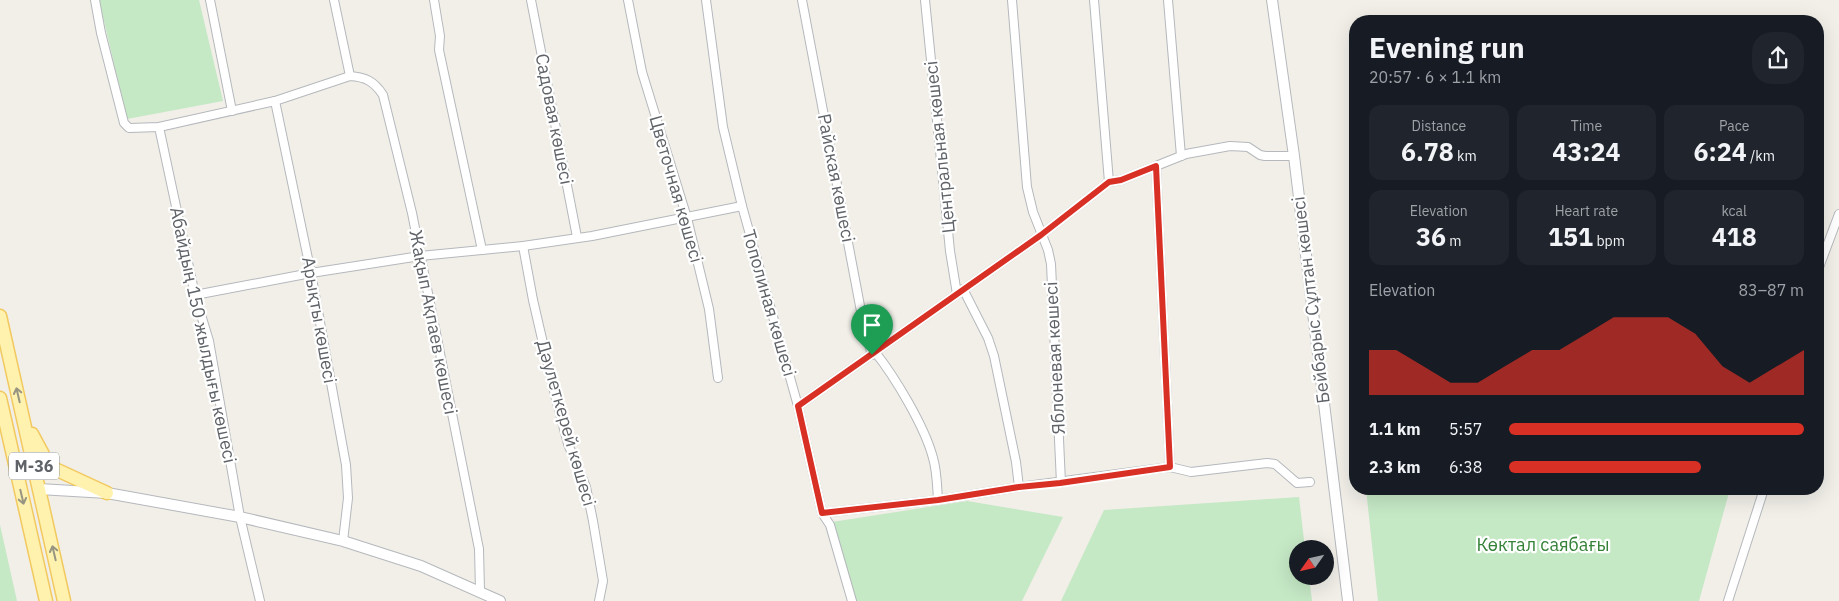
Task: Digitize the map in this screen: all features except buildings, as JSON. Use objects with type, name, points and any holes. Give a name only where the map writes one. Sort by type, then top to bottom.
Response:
[{"type":"main road","name":"M-36","points":[[0,316],[2,332],[23,416],[64,601]]},
{"type":"main road","name":"M-36","points":[[0,398],[46,601]]},
{"type":"main road","points":[[23,416],[46,460],[67,475],[107,493]]},
{"type":"street","points":[[95,0],[101,33],[124,123],[128,128],[133,129],[159,127],[275,101],[350,76],[334,0]]},
{"type":"street","points":[[210,0],[232,111]]},
{"type":"street","points":[[434,0],[440,36],[439,50],[482,250]]},
{"type":"street","name":"Садовая көшесі","points":[[531,0],[577,237]]},
{"type":"street","name":"Цветочная көшесі","points":[[628,0],[642,72],[687,218],[709,309],[718,378]]},
{"type":"street","name":"Тополиная көшесі","points":[[706,0],[722,127],[798,406],[822,513],[830,524],[852,601]]},
{"type":"street","name":"Райская көшесі","points":[[802,0],[864,327],[873,354]]},
{"type":"street","name":"Центральная көшесі","points":[[924,0],[950,251],[960,291],[988,338],[994,356],[1016,462],[1019,487]]},
{"type":"street","name":"Яблоневая көшесі","points":[[1012,0],[1027,187],[1051,264],[1060,483]]},
{"type":"street","points":[[1094,0],[1109,182]]},
{"type":"street","points":[[1168,0],[1181,156]]},
{"type":"street","name":"Бейбарыс Сұлтан көшесі","points":[[1272,0],[1294,156],[1348,601]]},
{"type":"street","name":"Жақып Ақпаев көшесі","points":[[350,76],[370,80],[384,94],[412,213],[479,549],[480,591]]},
{"type":"street","name":"Арықты көшесі","points":[[275,101],[311,273],[346,465],[348,498],[342,541]]},
{"type":"street","name":"Абайдың 150 жылдығы көшесі","points":[[159,127],[195,296],[208,341],[240,517],[260,601]]},
{"type":"street","points":[[798,406],[1041,235],[1109,182],[1121,180],[1181,156],[1230,146],[1248,147],[1265,156],[1294,156]]},
{"type":"street","points":[[1156,166],[1170,467]]},
{"type":"street","points":[[195,296],[311,273],[420,256],[523,246],[687,218],[742,206]]},
{"type":"street","points":[[1824,254],[1839,214]]},
{"type":"street","name":"Дәулеткерей көшесі","points":[[523,246],[533,300],[568,444],[586,487],[600,557],[602,581],[599,601]]},
{"type":"street","points":[[873,354],[890,372],[929,444],[934,460],[938,500]]},
{"type":"street","points":[[822,513],[938,500],[1170,467],[1191,472],[1267,463],[1274,464],[1297,483],[1310,482]]},
{"type":"street","points":[[39,490],[107,493],[240,517],[342,541],[421,566],[500,601]]},
{"type":"street","points":[[1728,601],[1762,495]]},
{"type":"green space","points":[[99,0],[199,0],[223,101],[127,119]]},
{"type":"green space","name":"Көктал саябағы","points":[[1367,495],[1728,495],[1699,601],[1378,601]]},
{"type":"green space","points":[[1299,497],[1304,540],[1289,540],[1289,585],[1310,585],[1312,601],[1061,601],[1104,510]]},
{"type":"green space","points":[[967,501],[1063,517],[1022,601],[855,601],[832,522]]},
{"type":"green space","points":[[0,525],[17,601],[0,601]]},
{"type":"route","points":[[1156,166],[1170,467],[938,500],[822,513],[798,406],[872,355],[1041,235],[1109,182],[1121,180],[1156,166]]}]
